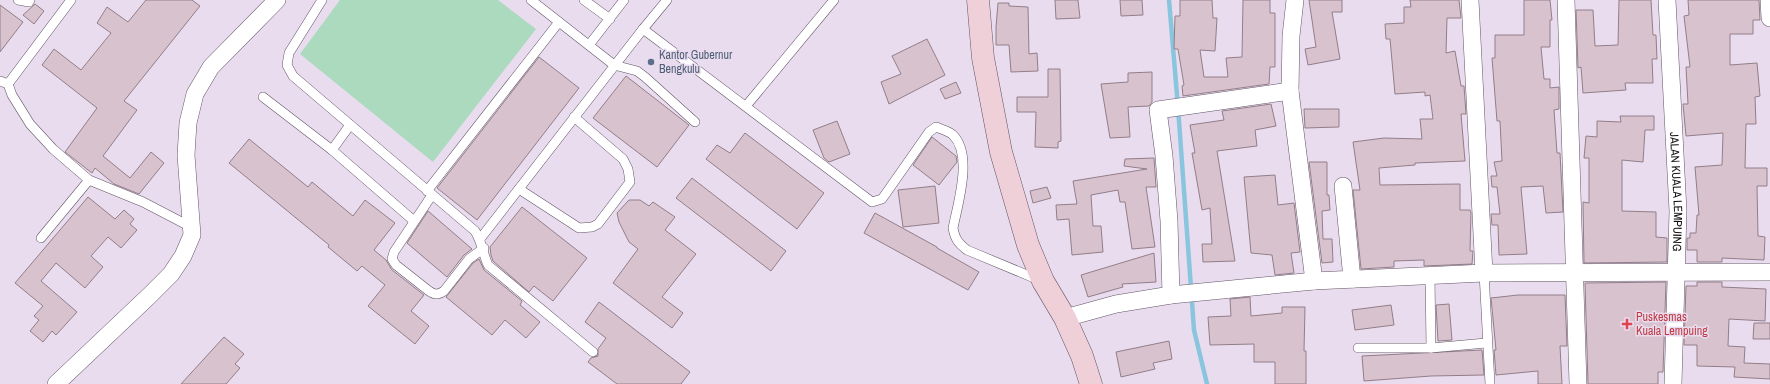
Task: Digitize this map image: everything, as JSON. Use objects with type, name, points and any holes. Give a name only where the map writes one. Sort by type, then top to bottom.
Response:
[{"type":"street","points":[[56,384],[171,274],[183,256],[192,235],[193,228],[186,155],[188,123],[195,94],[211,67],[277,0]]},
{"type":"street","points":[[978,0],[984,58],[1001,152],[1028,245],[1044,281],[1065,318],[1082,356],[1092,384]]},
{"type":"street","points":[[1295,0],[1291,36],[1290,90],[1314,281]]},
{"type":"street","points":[[1470,0],[1484,273]]},
{"type":"street","points":[[1566,0],[1578,384]]},
{"type":"street","name":"JALAN KUALA LEMPUING","points":[[1667,0],[1677,164],[1678,211],[1673,384]]},
{"type":"street","points":[[1769,0],[1770,18]]},
{"type":"street","points":[[1174,295],[1167,199],[1158,110],[1290,90]]},
{"type":"street","points":[[1343,186],[1352,279]]},
{"type":"street","points":[[1065,318],[1116,304],[1174,295],[1314,281],[1484,273],[1770,272]]},
{"type":"lane","points":[[18,0],[29,2],[30,0]]},
{"type":"lane","points":[[71,0],[4,82],[30,124],[53,149],[89,180],[143,202],[193,228]]},
{"type":"lane","points":[[322,0],[289,53],[287,65],[293,76],[475,231],[482,244],[484,257],[488,265],[593,352]]},
{"type":"lane","points":[[531,0],[614,65],[637,71],[695,122]]},
{"type":"lane","points":[[584,0],[610,19]]},
{"type":"lane","points":[[589,46],[624,0]]},
{"type":"lane","points":[[559,22],[429,193],[414,221],[394,252],[392,259],[396,265],[434,295],[444,291],[482,244],[519,189],[614,65],[667,0]]},
{"type":"lane","points":[[746,106],[834,0]]},
{"type":"lane","points":[[643,29],[872,202],[882,199],[929,132],[936,127],[953,134],[959,145],[964,162],[954,228],[955,238],[958,243],[967,250],[1044,281]]},
{"type":"lane","points":[[263,97],[332,150],[414,221]]},
{"type":"lane","points":[[519,189],[579,228],[592,227],[598,224],[630,182],[628,169],[623,159],[574,118]]},
{"type":"lane","points":[[332,150],[350,126]]},
{"type":"lane","points":[[41,238],[89,180]]},
{"type":"lane","points":[[1484,273],[1486,343],[1490,384]]},
{"type":"lane","points":[[1430,276],[1431,348]]},
{"type":"lane","points":[[1358,348],[1431,348],[1486,343]]},
{"type":"green space","points":[[340,0],[498,0],[536,29],[433,162],[300,54]]},
{"type":"building","points":[[146,0],[192,0],[200,6],[124,101],[137,110],[103,156],[130,178],[151,152],[164,163],[139,194],[114,184],[95,168],[92,173],[65,152],[97,108],[42,65],[54,49],[81,70],[111,33],[97,23],[107,7],[128,22]]},
{"type":"building","points":[[1055,0],[1078,0],[1080,18],[1056,19]]},
{"type":"building","points":[[1120,0],[1142,0],[1143,15],[1121,16]]},
{"type":"building","points":[[1180,0],[1212,0],[1213,18],[1217,18],[1215,51],[1200,50],[1204,77],[1228,77],[1226,58],[1242,57],[1243,0],[1270,0],[1270,13],[1275,13],[1275,67],[1270,67],[1269,84],[1183,96],[1182,86],[1184,85],[1178,49],[1174,49],[1175,16],[1180,16]]},
{"type":"building","points":[[1309,0],[1342,0],[1342,12],[1332,12],[1340,59],[1308,65],[1305,49],[1316,47]]},
{"type":"building","points":[[1410,0],[1459,0],[1461,18],[1447,18],[1446,53],[1455,51],[1461,86],[1464,86],[1466,114],[1461,114],[1465,161],[1415,163],[1415,165],[1379,168],[1380,185],[1460,184],[1460,210],[1470,210],[1471,213],[1470,251],[1473,251],[1472,264],[1424,266],[1424,260],[1394,261],[1394,267],[1361,269],[1353,190],[1360,190],[1353,142],[1384,138],[1422,139],[1420,119],[1433,119],[1430,95],[1425,96],[1425,92],[1395,94],[1390,39],[1386,39],[1385,24],[1404,23],[1404,7],[1411,7]]},
{"type":"building","points":[[1524,0],[1550,0],[1552,20],[1550,20],[1550,47],[1541,47],[1544,79],[1550,79],[1550,88],[1559,87],[1559,109],[1554,110],[1557,153],[1560,153],[1563,212],[1546,213],[1543,186],[1521,187],[1527,254],[1499,255],[1498,225],[1492,225],[1491,214],[1500,214],[1497,187],[1492,187],[1491,176],[1497,176],[1494,162],[1502,161],[1500,121],[1497,121],[1492,58],[1495,58],[1495,35],[1524,35]]},
{"type":"building","points":[[1619,0],[1651,0],[1653,35],[1656,35],[1657,59],[1652,59],[1653,83],[1625,83],[1626,90],[1583,93],[1581,67],[1578,68],[1576,10],[1593,10],[1595,46],[1618,45]]},
{"type":"building","points":[[1688,0],[1759,0],[1760,20],[1753,20],[1753,34],[1730,34],[1730,65],[1757,63],[1760,96],[1755,97],[1756,124],[1746,124],[1745,168],[1767,168],[1767,186],[1757,186],[1758,236],[1765,237],[1764,260],[1722,258],[1722,262],[1697,262],[1697,250],[1687,250],[1687,238],[1690,238],[1690,233],[1696,233],[1697,215],[1699,215],[1695,167],[1722,165],[1723,133],[1686,136],[1683,104],[1688,104],[1686,67],[1690,67],[1684,16],[1689,15]]},
{"type":"building","points":[[998,3],[1009,3],[1009,6],[1028,7],[1029,54],[1037,53],[1038,71],[1011,72],[1009,45],[996,45]]},
{"type":"building","points":[[35,4],[44,11],[34,24],[23,15]]},
{"type":"building","points":[[0,5],[23,22],[0,52]]},
{"type":"building","points":[[927,39],[945,75],[889,104],[881,82],[901,74],[892,56]]},
{"type":"building","points":[[539,57],[579,88],[477,220],[437,188]]},
{"type":"building","points":[[1048,69],[1060,69],[1061,141],[1058,142],[1058,148],[1035,147],[1036,112],[1017,112],[1017,97],[1048,97]]},
{"type":"building","points":[[1152,72],[1152,102],[1149,106],[1128,107],[1130,137],[1110,138],[1101,84],[1128,82],[1128,73]]},
{"type":"building","points":[[626,76],[689,125],[657,167],[593,118]]},
{"type":"building","points":[[956,82],[961,93],[945,99],[940,89]]},
{"type":"building","points":[[1271,104],[1276,126],[1255,130],[1257,146],[1217,151],[1235,261],[1203,262],[1202,244],[1212,244],[1210,208],[1202,210],[1192,153],[1195,153],[1190,125],[1224,120],[1222,111]]},
{"type":"building","points":[[1304,109],[1339,109],[1339,127],[1305,128]]},
{"type":"building","points":[[1620,116],[1654,116],[1654,130],[1645,130],[1643,162],[1622,160],[1622,211],[1656,212],[1656,237],[1667,238],[1667,262],[1584,263],[1583,202],[1589,203],[1589,158],[1584,158],[1586,136],[1597,137],[1597,121],[1621,122]]},
{"type":"building","points":[[837,121],[850,154],[829,162],[824,158],[813,130]]},
{"type":"building","points":[[745,133],[824,193],[797,229],[706,159],[717,145],[730,153]]},
{"type":"building","points":[[932,137],[956,156],[957,162],[939,185],[913,165]]},
{"type":"building","points":[[249,139],[308,187],[312,182],[353,216],[365,200],[395,223],[374,250],[386,260],[392,270],[424,295],[411,311],[429,326],[415,344],[368,306],[385,285],[362,266],[357,271],[328,247],[329,245],[229,163]]},
{"type":"building","points":[[1154,158],[1156,187],[1146,187],[1155,247],[1132,249],[1125,202],[1120,202],[1118,190],[1091,195],[1093,226],[1101,226],[1103,252],[1072,255],[1069,219],[1057,220],[1056,205],[1077,204],[1073,181],[1147,169],[1124,166],[1125,159]]},
{"type":"building","points":[[1309,162],[1327,162],[1327,195],[1329,195],[1330,210],[1322,211],[1323,239],[1332,239],[1333,262],[1322,263]]},
{"type":"building","points":[[1275,175],[1278,205],[1294,203],[1300,252],[1291,253],[1294,273],[1275,275],[1272,255],[1251,253],[1244,177]]},
{"type":"building","points":[[692,178],[786,251],[771,271],[676,198]]},
{"type":"building","points":[[935,186],[939,223],[903,227],[898,190]]},
{"type":"building","points":[[1047,187],[1051,198],[1033,203],[1030,191]]},
{"type":"building","points":[[88,197],[115,219],[124,210],[134,219],[130,224],[137,230],[121,248],[108,237],[91,256],[103,267],[85,288],[56,263],[41,281],[77,312],[56,335],[52,331],[43,342],[30,331],[39,320],[34,316],[43,306],[15,283]]},
{"type":"building","points":[[629,200],[640,200],[649,206],[653,202],[675,217],[665,230],[696,254],[662,297],[683,313],[672,328],[613,283],[638,249],[629,242],[619,222],[617,213]]},
{"type":"building","points":[[522,207],[587,258],[553,301],[534,286],[529,292],[493,261],[491,255],[490,247]]},
{"type":"building","points":[[428,211],[472,249],[464,255],[447,277],[407,243]]},
{"type":"building","points":[[875,213],[979,272],[968,290],[864,233]]},
{"type":"building","points":[[1154,253],[1156,282],[1122,284],[1123,287],[1088,297],[1081,275]]},
{"type":"building","points":[[479,259],[484,270],[522,301],[520,305],[540,322],[526,338],[505,320],[492,335],[446,297],[473,263]]},
{"type":"building","name":"Puskesmas Kuala Lempuing","points":[[1666,282],[1663,372],[1658,372],[1658,384],[1588,384],[1585,283]]},
{"type":"building","points":[[1697,282],[1722,282],[1722,287],[1766,289],[1765,321],[1729,319],[1728,346],[1745,347],[1744,363],[1770,364],[1770,379],[1734,377],[1735,367],[1697,366],[1697,345],[1684,345],[1686,286],[1697,286]]},
{"type":"building","points":[[1518,295],[1565,295],[1567,346],[1560,346],[1562,384],[1538,384],[1538,371],[1496,375],[1494,350],[1496,350],[1491,298]]},
{"type":"building","points":[[1250,297],[1251,316],[1282,313],[1282,307],[1305,307],[1304,351],[1306,351],[1306,384],[1275,384],[1275,362],[1254,362],[1254,344],[1210,345],[1208,317],[1231,316],[1230,299]]},
{"type":"building","points":[[599,302],[690,372],[681,384],[617,384],[588,362],[591,358],[598,356],[598,349],[606,338],[585,322]]},
{"type":"building","points":[[1449,304],[1452,340],[1438,341],[1436,305]]},
{"type":"building","points":[[1391,305],[1394,325],[1355,330],[1352,310]]},
{"type":"building","points":[[1754,323],[1770,323],[1770,339],[1753,339]]},
{"type":"building","points":[[224,337],[244,354],[235,364],[240,368],[226,384],[181,384]]},
{"type":"building","points":[[1169,341],[1172,359],[1153,363],[1155,369],[1121,377],[1116,352]]},
{"type":"building","points":[[1482,350],[1484,375],[1431,376],[1364,381],[1362,356]]},
{"type":"waterway","points":[[1169,0],[1194,330],[1207,384]]},
{"type":"place","name":"Kantor Gubernur Bengkulu","points":[[651,62]]},
{"type":"place","name":"Puskesmas Kuala Lempuing","points":[[1627,324]]}]
